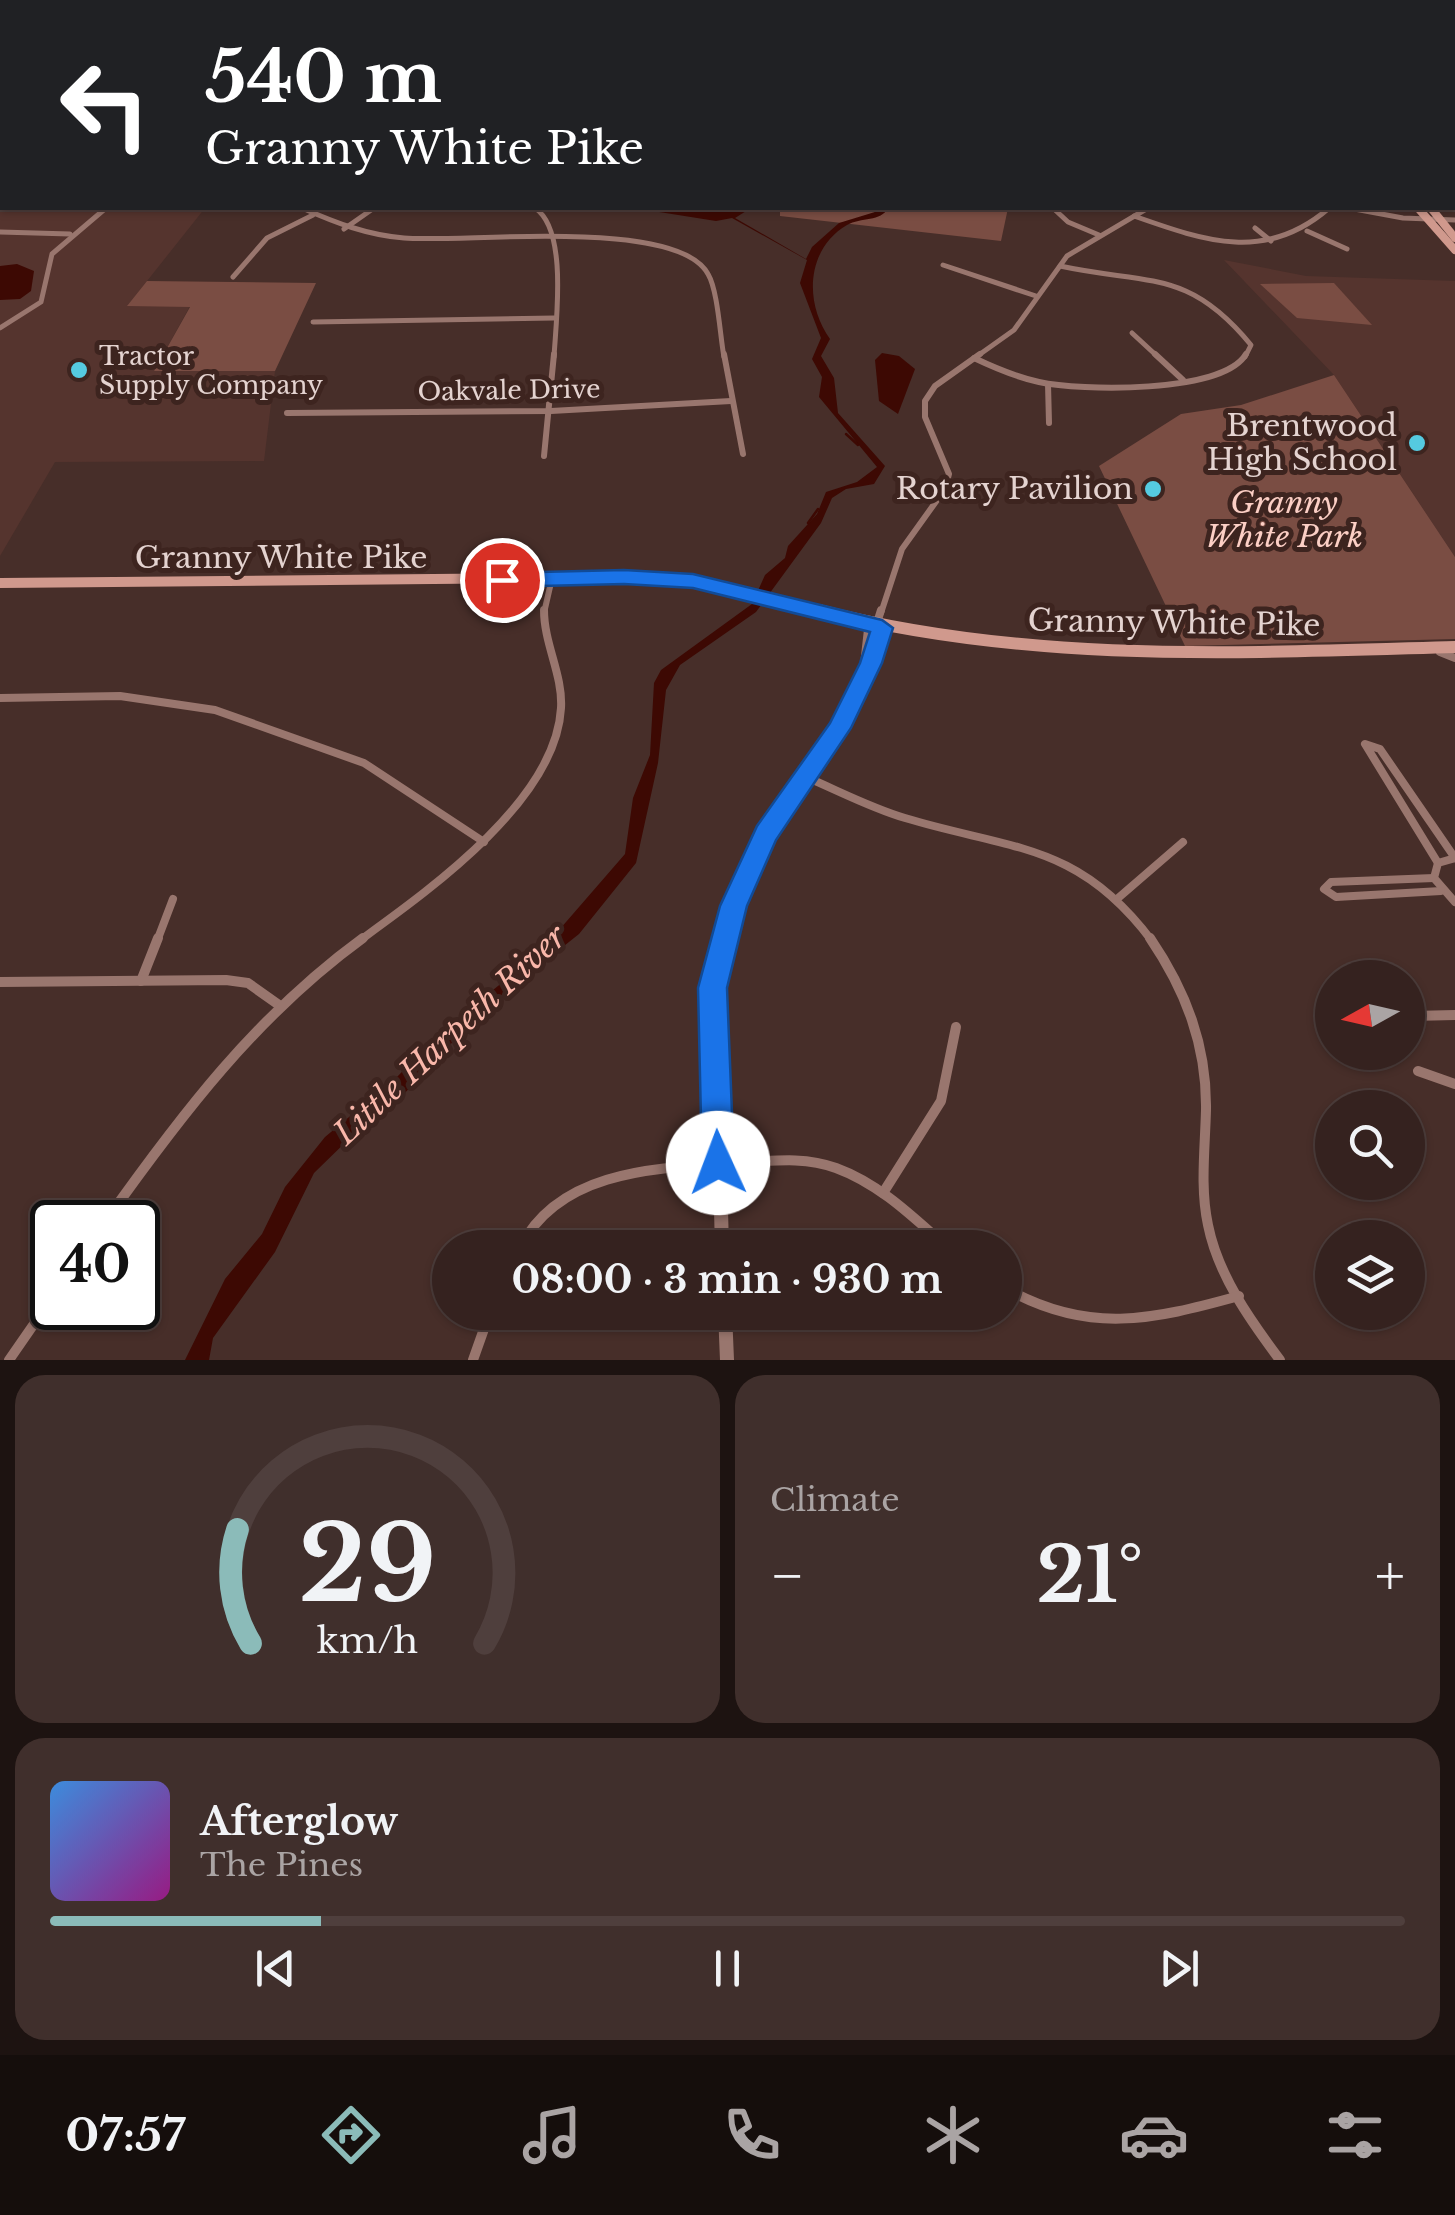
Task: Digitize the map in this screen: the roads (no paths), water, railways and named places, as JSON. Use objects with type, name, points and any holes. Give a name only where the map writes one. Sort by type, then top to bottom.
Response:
[{"type":"main road","points":[[1423,214],[1455,250]]},
{"type":"main road","points":[[1437,214],[1455,238]]},
{"type":"main road","name":"Granny White Pike","points":[[0,583],[649,578],[737,590],[876,626],[1065,652],[1455,647]]},
{"type":"street","points":[[0,326],[27,315],[45,296],[51,256],[103,210]]},
{"type":"street","points":[[305,210],[344,229],[415,241],[633,236],[667,243],[695,257],[708,272],[742,454]]},
{"type":"street","points":[[344,229],[371,210]]},
{"type":"street","points":[[537,210],[548,218],[553,239],[552,411],[544,456]]},
{"type":"street","points":[[1055,210],[1068,222],[1099,235]]},
{"type":"street","points":[[721,1230],[712,988],[734,906],[766,834],[839,728],[866,669],[902,549],[945,489],[949,474],[929,431],[925,402],[948,373],[1014,330],[1060,266],[1099,235],[1144,210]]},
{"type":"street","points":[[1134,216],[1212,240],[1271,240],[1307,231],[1328,210]]},
{"type":"street","points":[[1362,210],[1455,218]]},
{"type":"street","points":[[234,278],[252,249],[265,238],[313,215]]},
{"type":"street","points":[[1255,228],[1271,240]]},
{"type":"street","points":[[1307,231],[1347,250]]},
{"type":"street","points":[[0,232],[72,234]]},
{"type":"street","points":[[943,265],[1036,296]]},
{"type":"street","points":[[974,358],[1048,384],[1144,388],[1242,364],[1250,352],[1234,323],[1206,295],[1171,282],[1098,275],[1060,266]]},
{"type":"street","points":[[314,322],[554,318]]},
{"type":"street","points":[[1132,334],[1182,380]]},
{"type":"street","points":[[1048,384],[1049,423]]},
{"type":"street","name":"Oakvale Drive","points":[[287,413],[552,411],[731,401]]},
{"type":"street","points":[[121,1200],[213,1074],[279,1006],[484,842],[539,776],[560,722],[562,684],[544,616],[552,578]]},
{"type":"street","points":[[1426,648],[1455,658]]},
{"type":"street","points":[[0,698],[120,696],[215,710],[364,763],[484,842]]},
{"type":"street","points":[[1438,862],[1455,858],[1380,749],[1365,744],[1438,862],[1434,878],[1441,891],[1455,902]]},
{"type":"street","points":[[806,777],[917,822],[988,832],[1037,849],[1117,899],[1160,950],[1188,1000],[1206,1085],[1206,1206],[1212,1242],[1238,1296],[1280,1360]]},
{"type":"street","points":[[1117,899],[1183,842]]},
{"type":"street","points":[[1434,878],[1331,882],[1324,889],[1336,896],[1441,891]]},
{"type":"street","points":[[141,982],[173,899]]},
{"type":"street","points":[[0,982],[248,984],[279,1006]]},
{"type":"street","points":[[1425,1016],[1455,1015]]},
{"type":"street","points":[[883,1193],[941,1101],[956,1028]]},
{"type":"street","points":[[1418,1071],[1455,1084]]},
{"type":"street","points":[[531,1230],[562,1203],[599,1180],[647,1166],[718,1163],[822,1163],[883,1193],[927,1230]]},
{"type":"street","points":[[1022,1296],[1060,1314],[1111,1323],[1154,1320],[1238,1296]]},
{"type":"street","points":[[9,1360],[30,1330]]},
{"type":"street","points":[[473,1360],[484,1330]]},
{"type":"street","points":[[725,1330],[726,1360]]},
{"type":"water","points":[[647,210],[748,210],[735,218],[806,259],[812,247],[839,223],[886,210],[847,225],[833,235],[823,248],[813,278],[816,309],[830,339],[821,356],[834,378],[838,413],[885,466],[874,484],[846,489],[832,498],[821,523],[756,612],[680,665],[666,690],[658,763],[636,863],[579,934],[481,1012],[402,1096],[354,1134],[314,1173],[275,1252],[213,1338],[209,1360],[185,1360],[225,1279],[262,1234],[285,1187],[325,1137],[396,1078],[440,1033],[540,952],[625,854],[633,798],[650,755],[654,683],[661,670],[752,604],[765,575],[785,558],[788,546],[817,514],[826,492],[857,482],[877,467],[819,397],[822,377],[812,359],[821,338],[800,283],[807,260],[732,218],[716,221]]},
{"type":"water","points":[[17,264],[34,271],[31,291],[20,299],[0,300],[0,266]]},
{"type":"water","points":[[882,353],[899,356],[915,369],[898,414],[879,401],[875,360]]},
{"type":"waterway","name":"Little Harpeth River","points":[[846,434],[858,445]]},
{"type":"waterway","name":"Little Harpeth River","points":[[808,523],[818,509]]},
{"type":"place","name":"Tractor Supply Company","points":[[79,370]]},
{"type":"place","name":"Brentwood High School","points":[[1417,443]]},
{"type":"place","name":"Rotary Pavilion","points":[[1153,489]]},
{"type":"park label","name":"Granny White Park","points":[[1284,520]]}]
